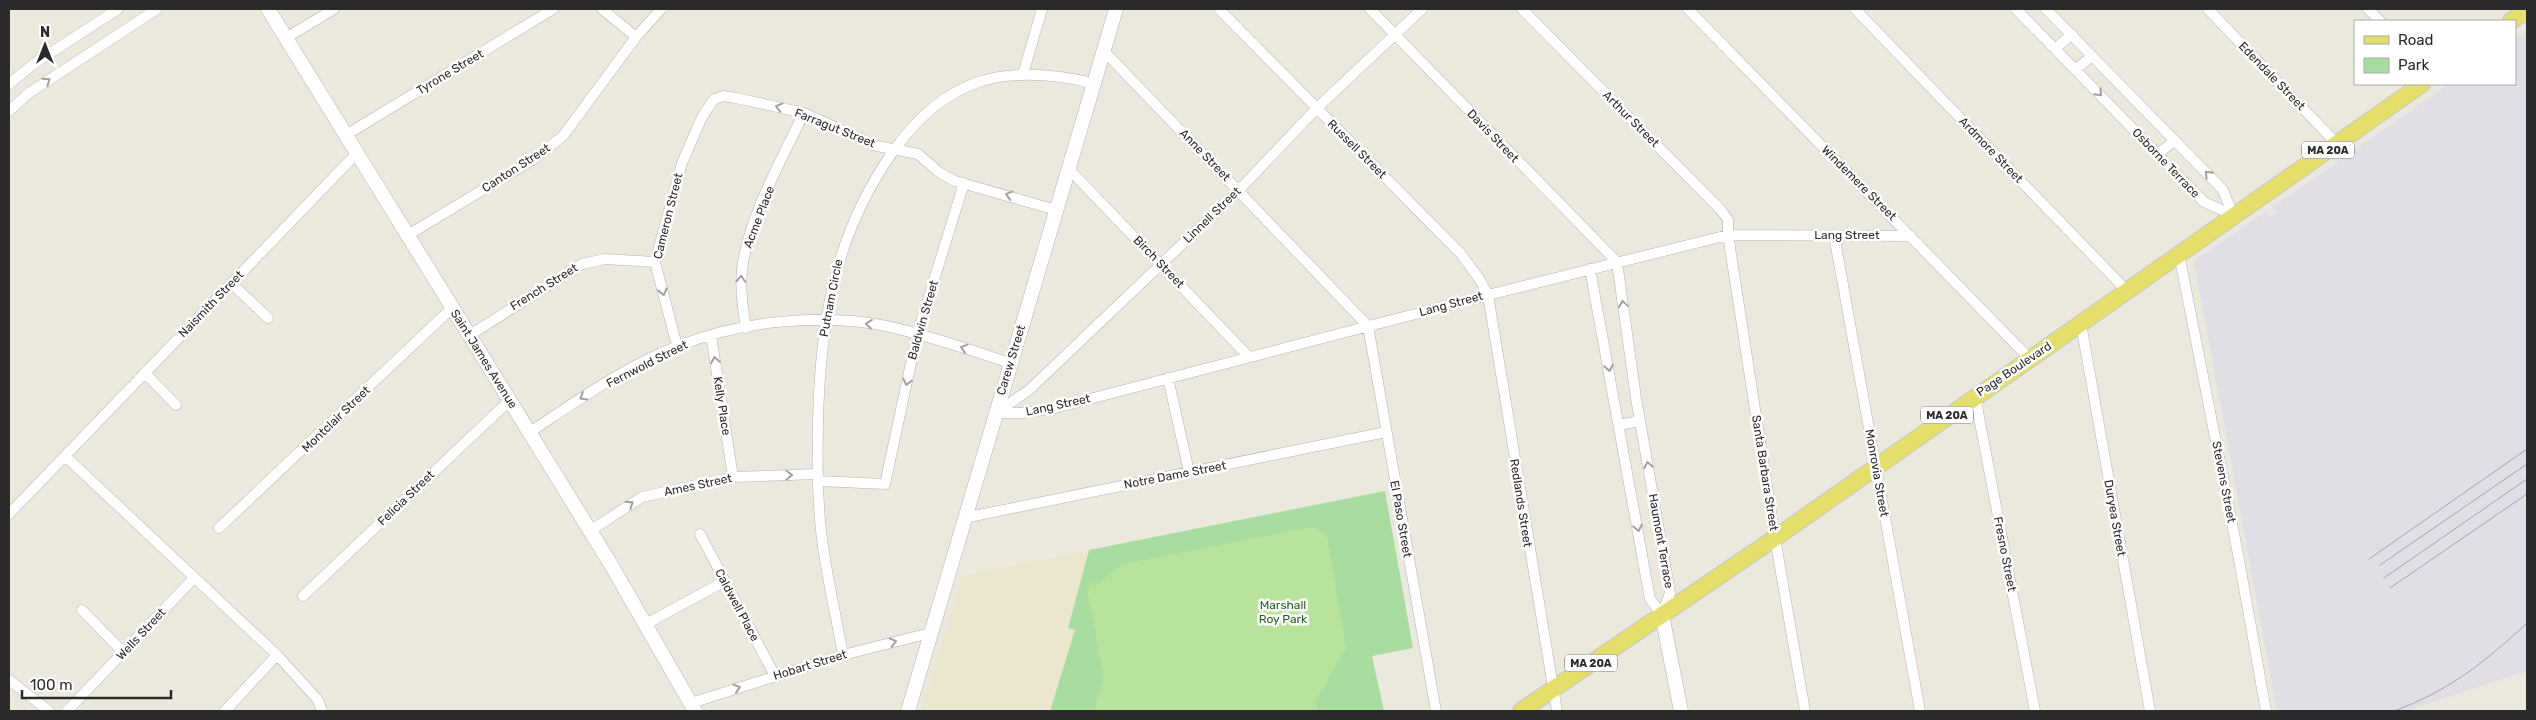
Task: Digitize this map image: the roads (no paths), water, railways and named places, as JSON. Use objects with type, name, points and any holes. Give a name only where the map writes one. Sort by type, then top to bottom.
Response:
[{"type":"main road","points":[[2513,20],[2527,10]]},
{"type":"main road","name":"Page Boulevard","points":[[1662,615],[1775,538],[2421,85]]},
{"type":"main road","name":"MA 20A","points":[[1521,711],[1662,615]]},
{"type":"street","points":[[9,84],[35,63],[118,9]]},
{"type":"street","points":[[9,110],[30,93],[157,9]]},
{"type":"street","name":"Saint James Avenue","points":[[268,9],[530,432],[646,624],[693,707]]},
{"type":"street","points":[[286,38],[334,9]]},
{"type":"street","name":"Tyrone Street","points":[[346,135],[554,9]]},
{"type":"street","points":[[602,9],[636,37]]},
{"type":"street","name":"Canton Street","points":[[408,236],[532,160],[563,136],[636,37],[661,9]]},
{"type":"street","points":[[1023,74],[1042,9]]},
{"type":"street","name":"Carew Street","points":[[908,711],[1116,9]]},
{"type":"street","name":"Russell Street","points":[[1219,9],[1461,254],[1480,280],[1488,295]]},
{"type":"street","name":"Davis Street","points":[[1370,9],[1617,262]]},
{"type":"street","name":"Linnell Street","points":[[996,413],[1030,390],[1238,190],[1316,109],[1422,9]]},
{"type":"street","name":"Arthur Street","points":[[1522,9],[1721,210],[1728,220],[1728,235]]},
{"type":"street","name":"Windemere Street","points":[[1688,9],[2029,358]]},
{"type":"street","name":"Ardmore Street","points":[[1855,9],[2127,291]]},
{"type":"street","name":"Osborne Terrace","points":[[2016,9],[2204,202],[2233,215]]},
{"type":"street","name":"Osborne Terrace","points":[[2046,9],[2223,190],[2233,215]]},
{"type":"street","name":"Edendale Street","points":[[2208,9],[2337,144]]},
{"type":"street","points":[[2368,9],[2379,20]]},
{"type":"street","points":[[2055,49],[2072,34]]},
{"type":"street","name":"Anne Street","points":[[1103,50],[1368,326]]},
{"type":"street","points":[[2076,70],[2092,56]]},
{"type":"street","name":"Putnam Circle","points":[[842,655],[822,539],[818,478],[819,382],[825,320],[834,276],[852,221],[868,190],[895,148],[916,121],[934,105],[951,94],[990,79],[1023,74],[1060,76],[1093,83]]},
{"type":"street","name":"Farragut Street","points":[[689,145],[702,117],[714,99],[724,96],[736,98],[804,113],[877,146],[918,154],[947,178],[1056,210]]},
{"type":"street","name":"Acme Place","points":[[746,328],[741,288],[746,248],[769,188],[804,113]]},
{"type":"street","points":[[2158,154],[2175,140]]},
{"type":"street","name":"Cameron Street","points":[[677,346],[655,262],[667,212],[689,145]]},
{"type":"street","name":"Naismith Street","points":[[9,514],[357,152]]},
{"type":"street","name":"Birch Street","points":[[1068,168],[1249,357]]},
{"type":"street","name":"Baldwin Street","points":[[890,459],[917,335],[964,183]]},
{"type":"street","name":"Lang Street","points":[[996,413],[1023,413],[1055,408],[1488,295],[1728,235],[1911,236]]},
{"type":"street","name":"Santa Barbara Street","points":[[1728,235],[1775,538],[1805,711]]},
{"type":"street","name":"Monrovia Street","points":[[1834,235],[1920,711]]},
{"type":"street","name":"Stevens Street","points":[[2179,254],[2238,554],[2266,711]]},
{"type":"street","name":"French Street","points":[[470,335],[582,264],[605,259],[655,262]]},
{"type":"street","name":"Haumont Terrace","points":[[1617,262],[1640,421],[1670,593],[1662,615]]},
{"type":"street","name":"Haumont Terrace","points":[[1590,269],[1650,599],[1662,615]]},
{"type":"street","points":[[231,283],[268,318]]},
{"type":"street","name":"Redlands Street","points":[[1488,295],[1556,711]]},
{"type":"street","name":"Montclair Street","points":[[219,528],[453,307]]},
{"type":"street","name":"Fernwold Street","points":[[530,432],[582,398],[677,346],[711,335],[775,322],[825,320],[885,326],[1010,363]]},
{"type":"street","name":"Duryea Street","points":[[2081,324],[2150,711]]},
{"type":"street","name":"El Paso Street","points":[[1368,326],[1436,711]]},
{"type":"street","name":"Kelly Place","points":[[711,335],[733,477]]},
{"type":"street","points":[[145,373],[176,405]]},
{"type":"street","points":[[1168,378],[1189,472]]},
{"type":"street","name":"Fresno Street","points":[[1975,396],[2034,711]]},
{"type":"street","name":"Felicia Street","points":[[303,596],[510,400]]},
{"type":"street","points":[[1619,426],[1640,421]]},
{"type":"street","name":"Notre Dame Street","points":[[964,518],[1386,432]]},
{"type":"street","points":[[65,456],[277,655],[318,700],[322,711]]},
{"type":"street","name":"Ames Street","points":[[590,531],[640,497],[733,477],[818,478],[885,484],[890,459]]},
{"type":"street","name":"Caldwell Place","points":[[700,534],[775,676]]},
{"type":"street","name":"Wells Street","points":[[67,711],[194,578]]},
{"type":"street","points":[[646,624],[725,581]]},
{"type":"street","points":[[82,610],[123,652]]},
{"type":"street","points":[[1662,615],[1681,711]]},
{"type":"street","name":"Hobart Street","points":[[693,707],[775,676],[842,655],[930,633]]},
{"type":"street","points":[[225,711],[277,655]]},
{"type":"street","points":[[9,680],[49,711]]},
{"type":"tram line","points":[[2369,559],[2527,449]]},
{"type":"tram line","points":[[2380,565],[2527,464]]},
{"type":"tram line","points":[[2384,578],[2527,479]]},
{"type":"tram line","points":[[2390,588],[2527,494]]},
{"type":"tram line","points":[[2394,711],[2449,685],[2481,663],[2527,623]]},
{"type":"park label","name":"Marshall Roy Park","points":[[1283,612]]}]
